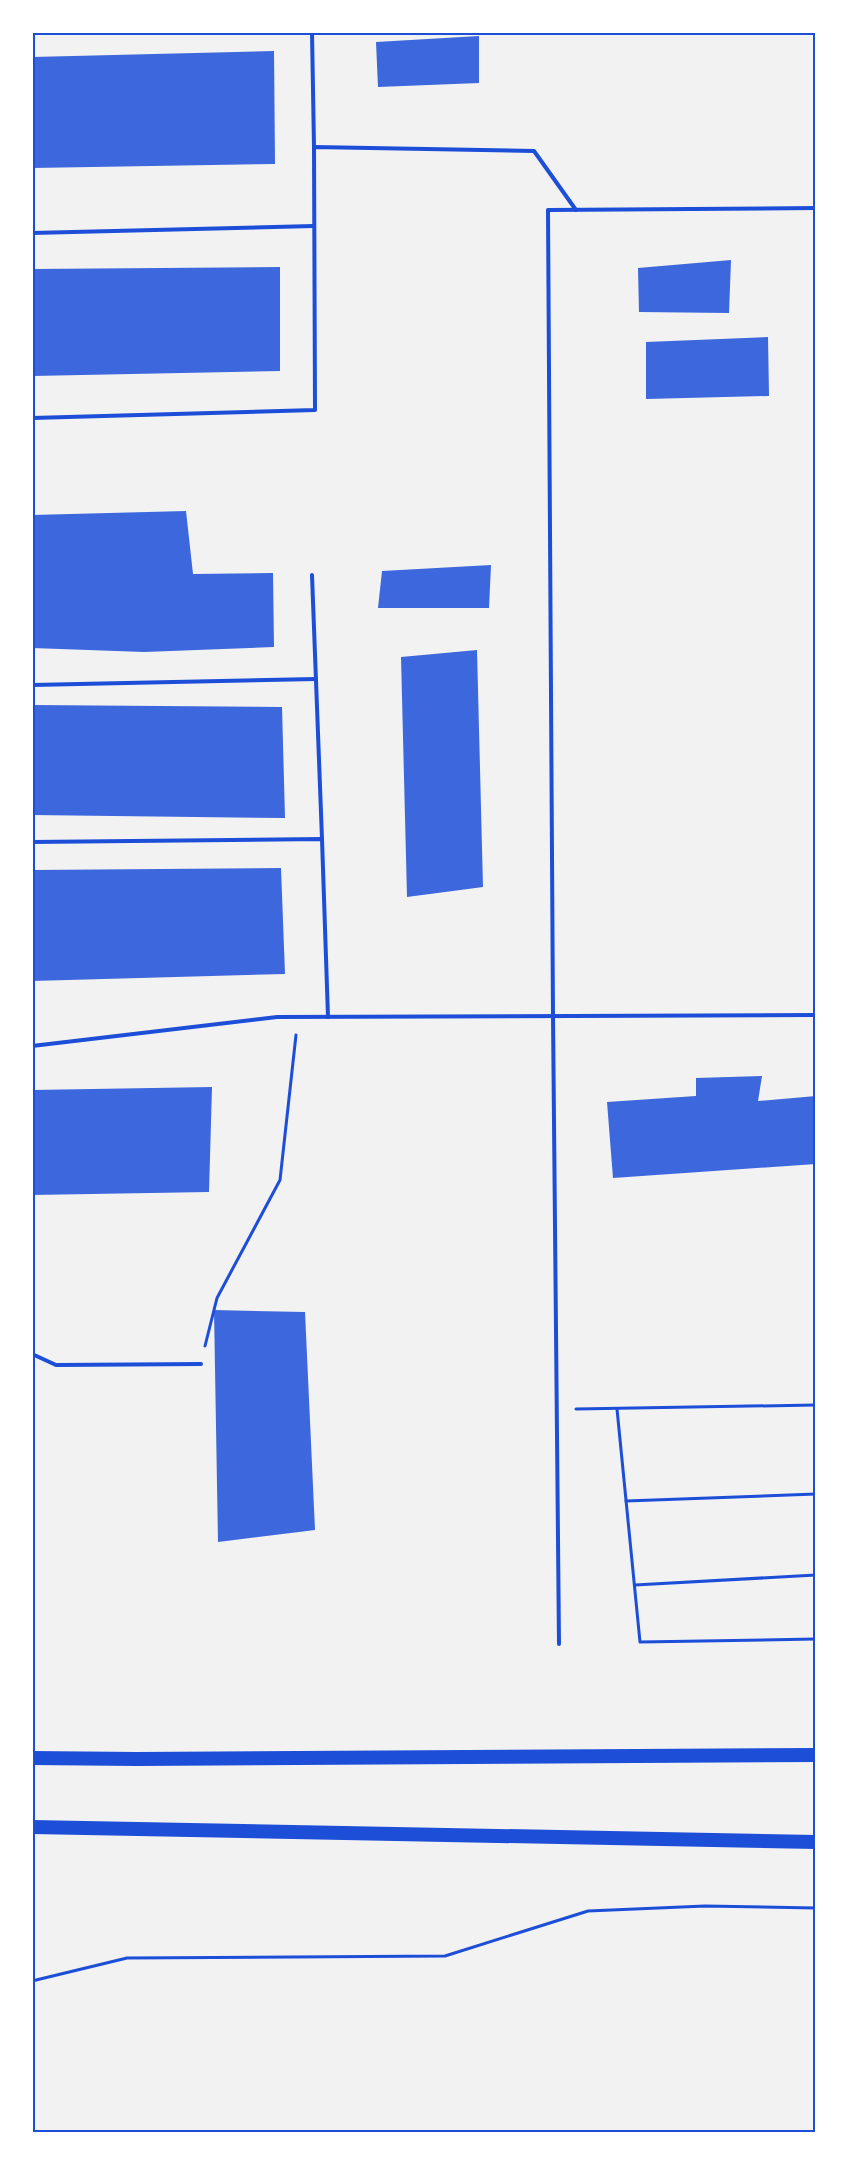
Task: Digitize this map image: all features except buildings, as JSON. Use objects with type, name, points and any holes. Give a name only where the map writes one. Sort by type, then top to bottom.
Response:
[{"type":"highway","points":[[32,1758],[137,1760],[816,1755]]},
{"type":"highway","points":[[32,1827],[816,1842]]},
{"type":"lane","points":[[32,418],[315,410],[312,32]]},
{"type":"lane","points":[[314,147],[534,151],[576,210]]},
{"type":"lane","points":[[560,1644],[553,1016],[548,210],[816,208]]},
{"type":"lane","points":[[32,233],[314,226]]},
{"type":"lane","points":[[312,575],[328,1017]]},
{"type":"lane","points":[[32,685],[316,679]]},
{"type":"lane","points":[[32,842],[322,840]]},
{"type":"lane","points":[[32,1046],[277,1017],[816,1015]]},
{"type":"lane","points":[[32,1354],[56,1365],[201,1364]]},
{"type":"path","points":[[201,1364],[217,1298],[280,1180],[298,1017]]},
{"type":"path","points":[[557,1409],[816,1405]]},
{"type":"path","points":[[617,1409],[640,1642],[816,1639]]},
{"type":"path","points":[[626,1501],[816,1494]]},
{"type":"path","points":[[635,1585],[816,1575]]},
{"type":"path","points":[[32,1981],[127,1958],[445,1956],[588,1911],[704,1906],[816,1908]]}]
